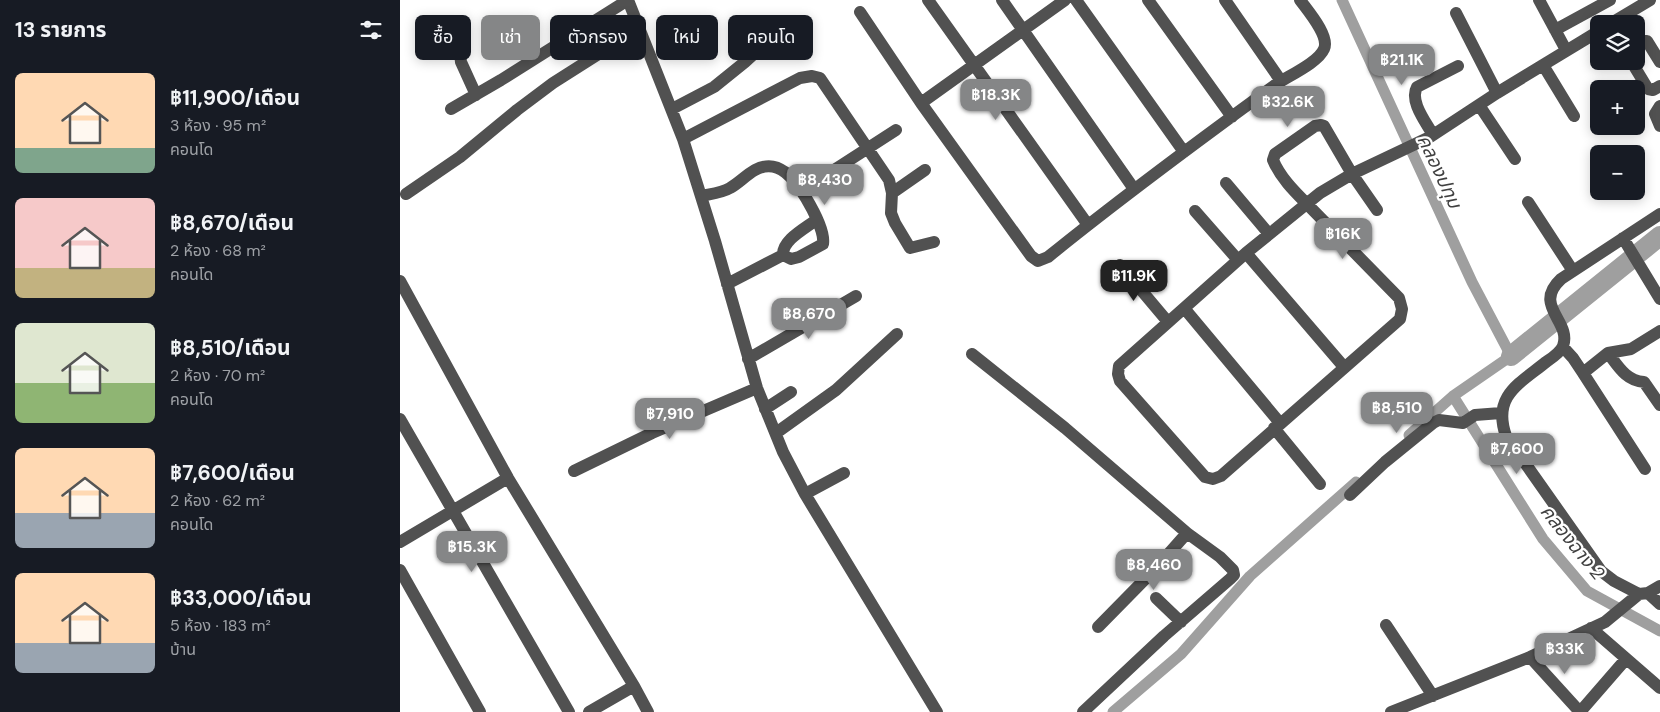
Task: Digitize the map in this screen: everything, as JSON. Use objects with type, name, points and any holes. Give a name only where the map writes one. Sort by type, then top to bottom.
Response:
[{"type":"street","points":[[451,109],[628,0],[633,15]]},
{"type":"street","points":[[928,0],[1088,225]]},
{"type":"street","points":[[1002,0],[1134,189]]},
{"type":"street","points":[[921,103],[1065,0]]},
{"type":"street","points":[[1076,0],[1184,152]]},
{"type":"street","points":[[1148,0],[1232,117]]},
{"type":"street","points":[[1225,0],[1282,81]]},
{"type":"street","points":[[860,12],[921,103],[1031,256],[1038,261],[1048,257],[1184,152],[1317,58],[1324,48],[1325,38],[1300,0]]},
{"type":"street","points":[[1539,0],[1566,50]]},
{"type":"street","points":[[1555,30],[1610,0]]},
{"type":"street","points":[[1625,15],[1650,0]]},
{"type":"street","points":[[1456,13],[1497,93]]},
{"type":"street","points":[[1377,210],[1352,174],[1328,131],[1321,125],[1315,126],[1275,154],[1273,160],[1280,174],[1306,203],[1399,298],[1402,309],[1400,320],[1221,476],[1213,479],[1205,478],[1120,381],[1118,374],[1119,366],[1242,256],[1306,203],[1352,174],[1431,136],[1590,35]]},
{"type":"street","points":[[1645,41],[1660,62]]},
{"type":"street","points":[[646,48],[683,139],[748,359],[765,409],[805,494],[937,712]]},
{"type":"street","points":[[461,60],[476,95]]},
{"type":"street","points":[[406,194],[460,157],[553,83],[589,60]]},
{"type":"street","points":[[672,109],[714,87],[747,60]]},
{"type":"street","points":[[1543,64],[1574,116]]},
{"type":"street","points":[[1431,136],[1415,101],[1414,91],[1417,87],[1458,66]]},
{"type":"street","points":[[1636,70],[1648,89],[1653,90],[1660,86]]},
{"type":"street","points":[[683,139],[800,78],[812,76],[820,78],[889,180],[892,193],[892,213],[895,223],[907,244],[910,248],[914,248],[934,242]]},
{"type":"street","points":[[1479,105],[1515,159]]},
{"type":"street","points":[[1660,106],[1655,114],[1660,126]]},
{"type":"street","points":[[831,172],[896,130]]},
{"type":"street","points":[[701,196],[728,190],[757,169],[768,166],[782,169],[792,177],[809,203],[823,236],[824,244],[799,257],[791,259],[783,255]]},
{"type":"street","points":[[892,193],[925,170]]},
{"type":"street","points":[[1226,183],[1269,234]]},
{"type":"street","points":[[1528,202],[1573,271]]},
{"type":"street","points":[[1195,211],[1242,256],[1344,367]]},
{"type":"street","points":[[1660,214],[1554,285],[1550,300],[1551,308],[1562,328],[1564,337],[1562,347],[1556,354],[1512,389],[1505,400],[1501,413],[1502,425],[1506,436],[1601,572],[1614,582],[1639,596],[1660,604]]},
{"type":"street","points":[[783,255],[783,250],[787,243],[816,220]]},
{"type":"street","points":[[1623,238],[1660,299]]},
{"type":"street","points":[[727,284],[783,255]]},
{"type":"street","points":[[1120,265],[1168,322]]},
{"type":"street","points":[[400,281],[508,478],[648,712]]},
{"type":"street","points":[[748,359],[856,296]]},
{"type":"street","points":[[1184,308],[1320,484]]},
{"type":"street","points":[[1583,373],[1608,353],[1631,349],[1660,331]]},
{"type":"street","points":[[776,434],[836,390],[897,334]]},
{"type":"street","points":[[1562,347],[1573,358],[1645,469]]},
{"type":"street","points":[[1608,353],[1627,377],[1637,382],[1644,382],[1660,405]]},
{"type":"street","points":[[972,354],[1065,428],[1187,533],[1220,557],[1233,570],[1234,575],[1164,636],[1083,712]]},
{"type":"street","points":[[574,471],[652,433],[757,388]]},
{"type":"street","points":[[765,409],[792,392]]},
{"type":"street","points":[[1350,495],[1385,462],[1439,420],[1463,423],[1475,415],[1501,413]]},
{"type":"street","points":[[400,419],[569,712]]},
{"type":"street","points":[[805,494],[844,473]]},
{"type":"street","points":[[400,542],[508,478]]},
{"type":"street","points":[[1098,627],[1156,568],[1187,533]]},
{"type":"street","points":[[400,570],[480,712]]},
{"type":"street","points":[[1391,712],[1530,657],[1605,622],[1639,596],[1660,586]]},
{"type":"street","points":[[1156,598],[1181,622]]},
{"type":"street","points":[[1386,625],[1433,696]]},
{"type":"street","points":[[1591,628],[1660,688]]},
{"type":"street","points":[[1530,657],[1580,712],[1626,659]]},
{"type":"street","points":[[589,712],[634,686]]},
{"type":"waterway","name":"คลองปทุม","points":[[1342,0],[1472,282],[1511,356],[1453,396],[1409,435]]},
{"type":"waterway","points":[[1511,356],[1660,236]]},
{"type":"waterway","name":"คลองฉาง 2","points":[[1453,396],[1543,539],[1587,591],[1660,631]]},
{"type":"waterway","points":[[1113,712],[1181,654],[1250,576],[1356,482]]}]
